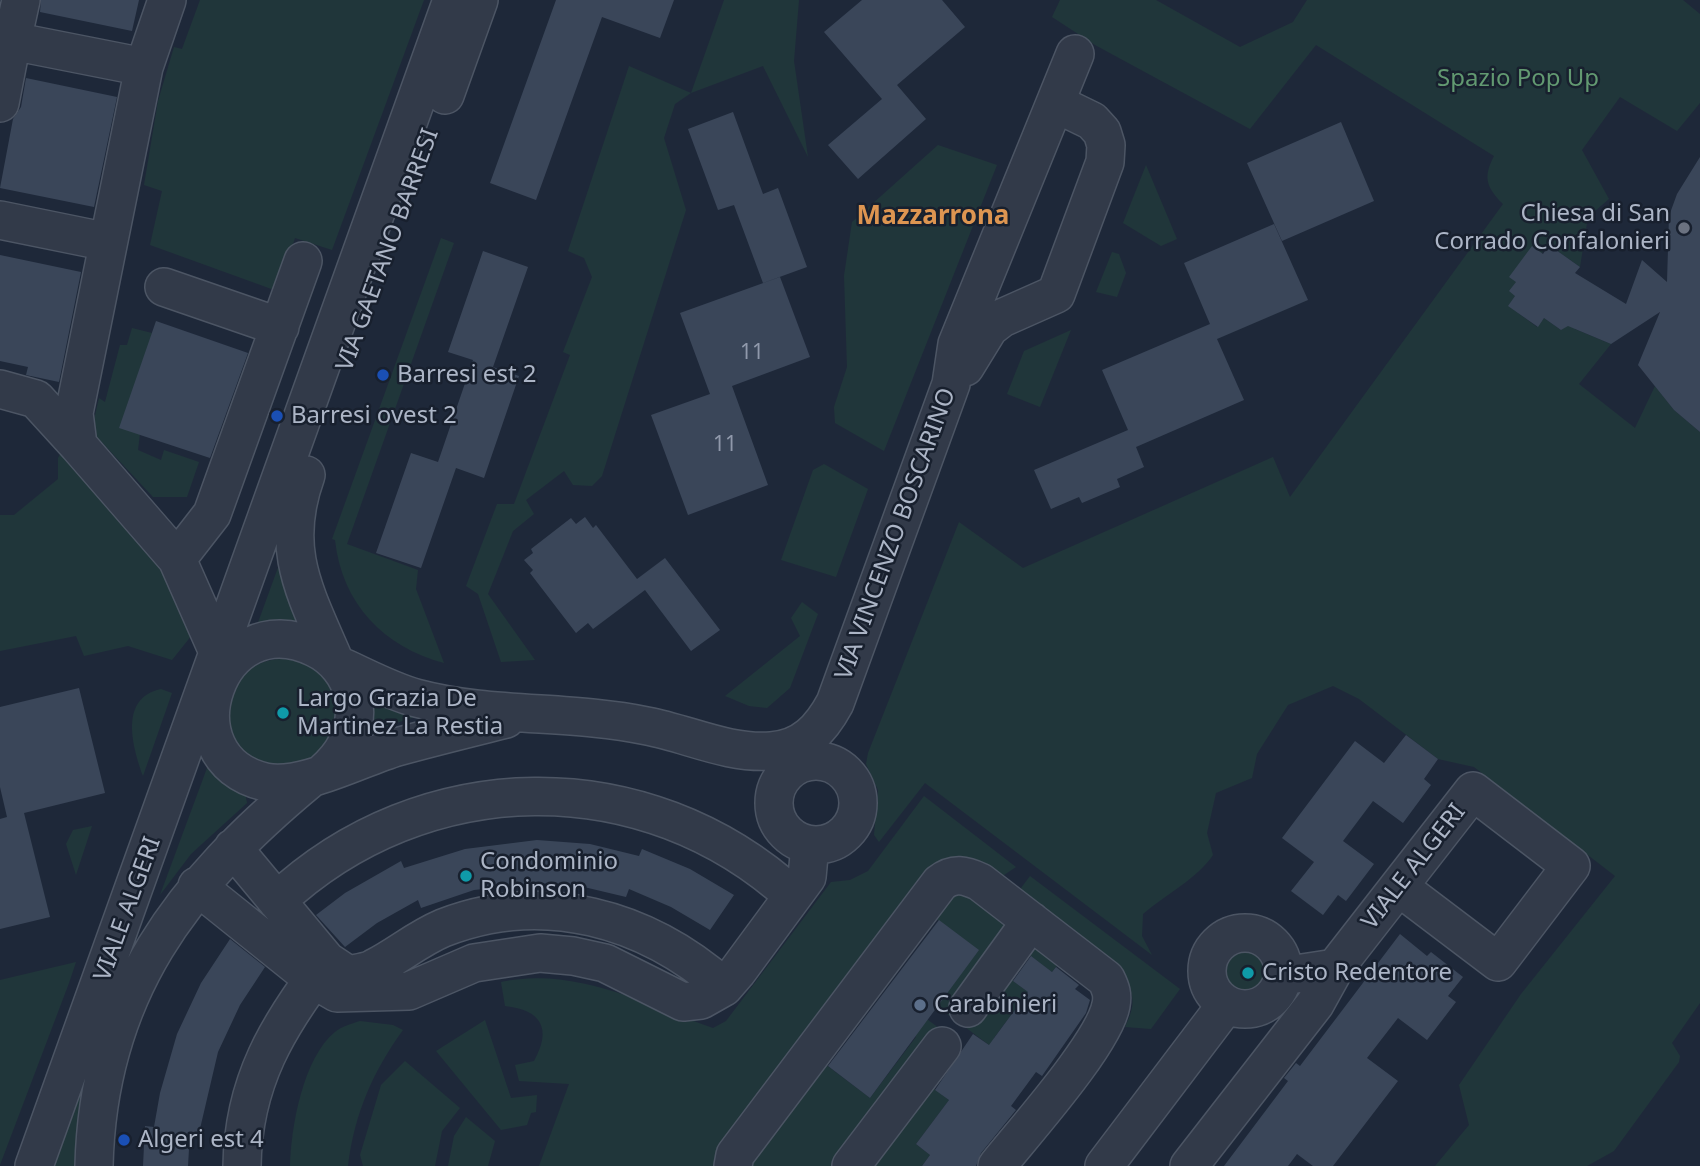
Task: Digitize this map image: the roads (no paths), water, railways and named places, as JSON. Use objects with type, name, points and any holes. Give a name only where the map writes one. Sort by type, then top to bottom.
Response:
[{"type":"street","points":[[0,103],[20,0]]},
{"type":"street","points":[[78,445],[74,413],[107,242],[144,67],[167,0]]},
{"type":"street","name":"VIA GAETANO BARRESI","points":[[223,668],[242,591],[452,0]]},
{"type":"street","name":"VIA GAETANO BARRESI","points":[[336,663],[309,604],[299,572],[293,534],[296,503],[479,0]]},
{"type":"street","points":[[12,41],[144,67]]},
{"type":"street","name":"VIA VINCENZO BOSCARINO","points":[[822,745],[951,384],[957,344],[1075,54]]},
{"type":"street","points":[[951,384],[975,355],[989,328],[1002,318],[1056,294],[1088,210],[1105,162],[1102,132],[1092,121],[1055,103]]},
{"type":"street","points":[[0,220],[107,242]]},
{"type":"street","points":[[177,559],[212,514],[303,261]]},
{"type":"street","points":[[164,287],[280,327]]},
{"type":"street","points":[[0,390],[36,399],[177,559],[223,668]]},
{"type":"street","points":[[197,605],[214,603],[242,591]]},
{"type":"street","points":[[527,713],[397,747],[317,775],[278,785],[247,775],[222,753],[212,730],[210,706],[223,668],[258,643],[290,639],[306,643],[336,663],[414,697],[527,713],[581,714],[649,726],[734,750],[760,767],[776,790]]},
{"type":"street","points":[[317,775],[344,750],[355,721],[352,692],[336,663]]},
{"type":"street","name":"VIALE ALGERI","points":[[34,1166],[195,721],[223,668]]},
{"type":"street","points":[[734,750],[786,748],[803,742],[822,745],[853,783],[858,809],[847,833],[823,845],[810,845],[796,840],[781,825],[774,805],[776,790],[783,777],[794,767],[807,762],[822,745]]},
{"type":"street","name":"VIALE ALGERI","points":[[94,1166],[103,1081],[121,1016],[150,955],[198,886],[233,848],[260,820],[317,775]]},
{"type":"street","name":"VIALE ALGERI","points":[[1189,1166],[1315,1004],[1335,968],[1473,791],[1571,866],[1498,962],[1399,887]]},
{"type":"street","points":[[277,901],[301,879],[348,847],[400,822],[455,805],[540,796],[606,802],[680,823],[755,864],[793,896]]},
{"type":"street","points":[[233,848],[277,901],[337,993],[409,991],[474,963],[540,953],[605,963],[683,1002],[701,1000],[724,987],[807,877],[810,845]]},
{"type":"street","points":[[733,1166],[735,1155],[940,883],[950,875],[980,881],[1106,979],[1112,991],[1111,1007],[1101,1033],[1009,1162]]},
{"type":"street","points":[[198,886],[320,970]]},
{"type":"street","points":[[968,1008],[1031,921]]},
{"type":"street","points":[[1247,932],[1267,939],[1280,955],[1283,976],[1276,993],[1263,1005],[1244,1009],[1226,1005],[1211,990],[1206,971],[1211,950],[1227,936],[1247,932]]},
{"type":"street","points":[[1283,976],[1335,968]]},
{"type":"street","points":[[242,1166],[247,1113],[259,1072],[287,1013],[320,970]]},
{"type":"street","points":[[1104,1166],[1226,1005]]},
{"type":"street","points":[[851,1166],[942,1046]]},
{"type":"place","name":"Chiesa di San Corrado Confalonieri","points":[[1684,228]]},
{"type":"place","name":"Barresi est 2","points":[[383,375]]},
{"type":"place","name":"Barresi ovest 2","points":[[277,416]]},
{"type":"place","name":"Largo Grazia De Martinez La Restia","points":[[283,713]]},
{"type":"place","name":"Condominio Robinson","points":[[466,876]]},
{"type":"place","name":"Cristo Redentore","points":[[1248,973]]},
{"type":"place","name":"Carabinieri","points":[[920,1005]]},
{"type":"place","name":"Algeri est 4","points":[[124,1140]]},
{"type":"district","name":"Mazzarrona","points":[[933,217]]},
{"type":"park label","name":"Spazio Pop Up","points":[[1518,79]]}]
